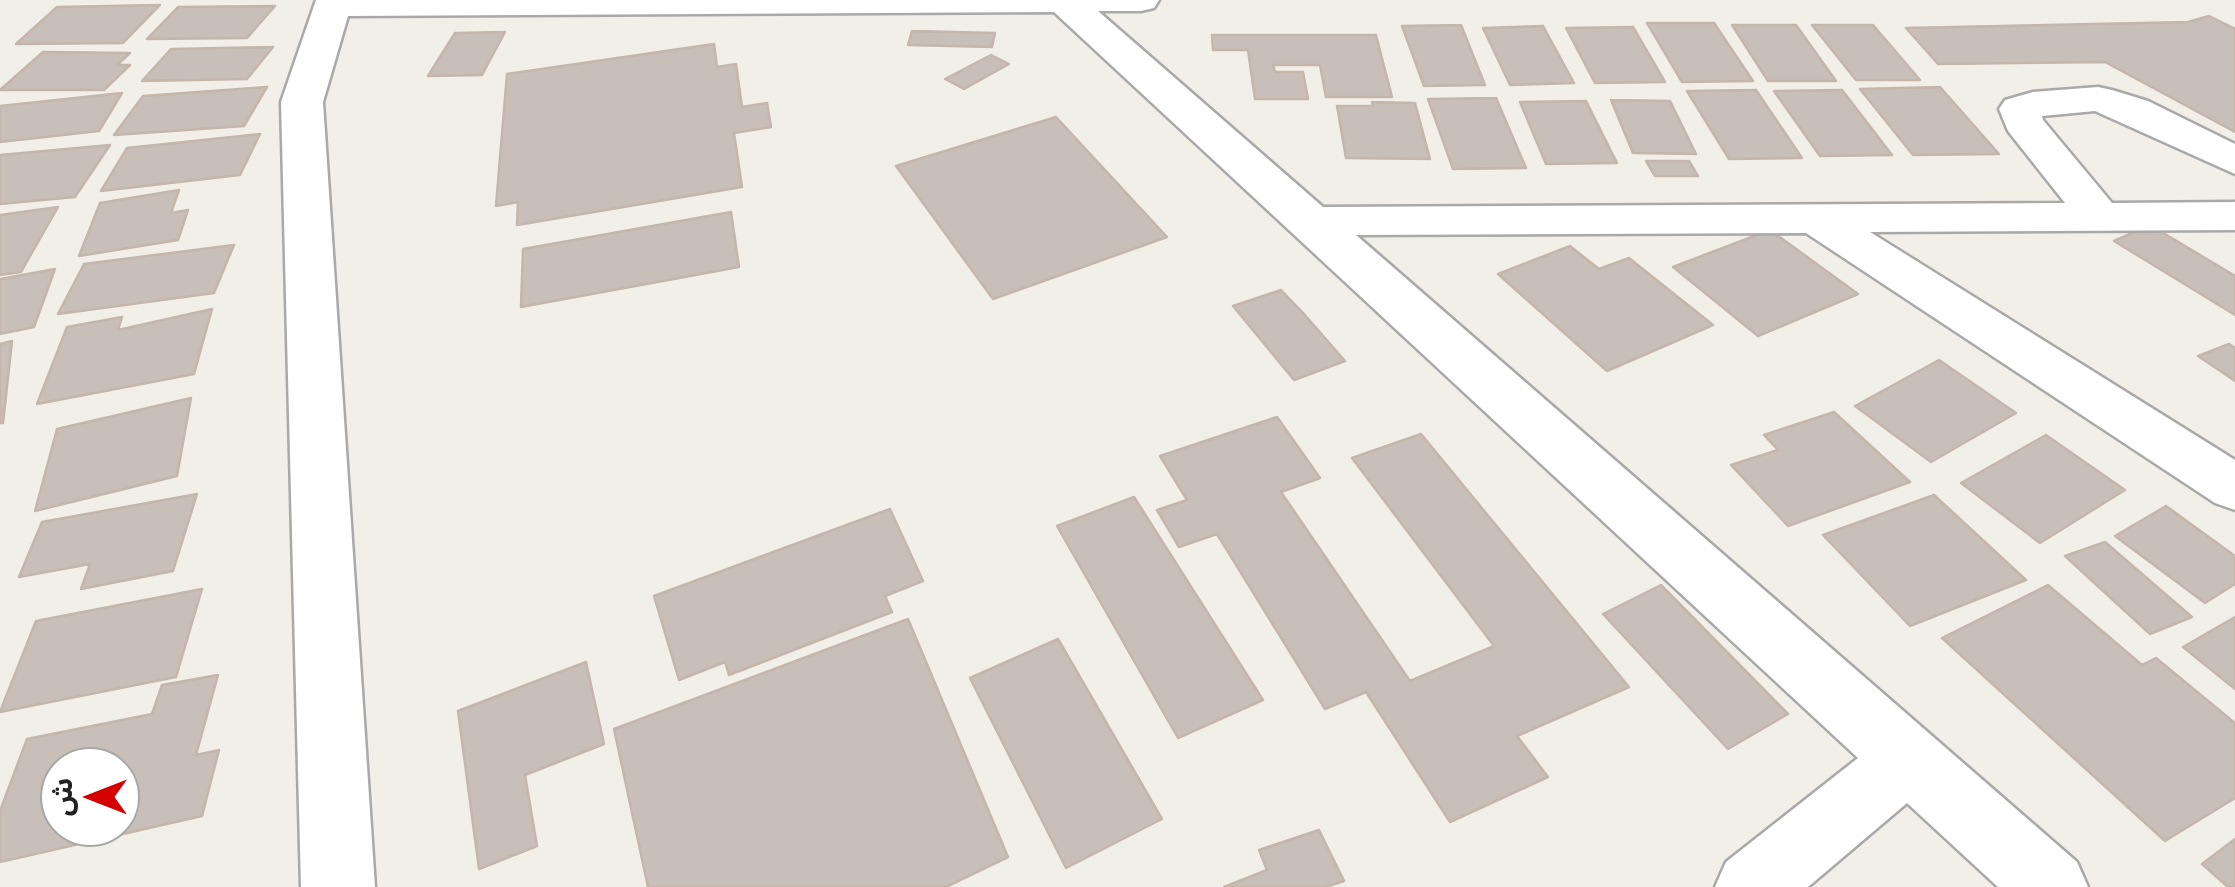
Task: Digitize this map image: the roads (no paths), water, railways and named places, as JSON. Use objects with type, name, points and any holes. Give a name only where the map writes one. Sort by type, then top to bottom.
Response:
[{"type":"street","points":[[1064,0],[2052,887]]},
{"type":"street","points":[[338,887],[302,102],[333,3],[1141,0]]},
{"type":"street","points":[[2100,217],[2023,122],[2020,109],[2033,104],[2098,99],[2134,110],[2235,160]]},
{"type":"street","points":[[1309,221],[2235,216]]},
{"type":"street","points":[[1815,218],[2235,488]]},
{"type":"street","points":[[1752,887],[1909,759]]}]
